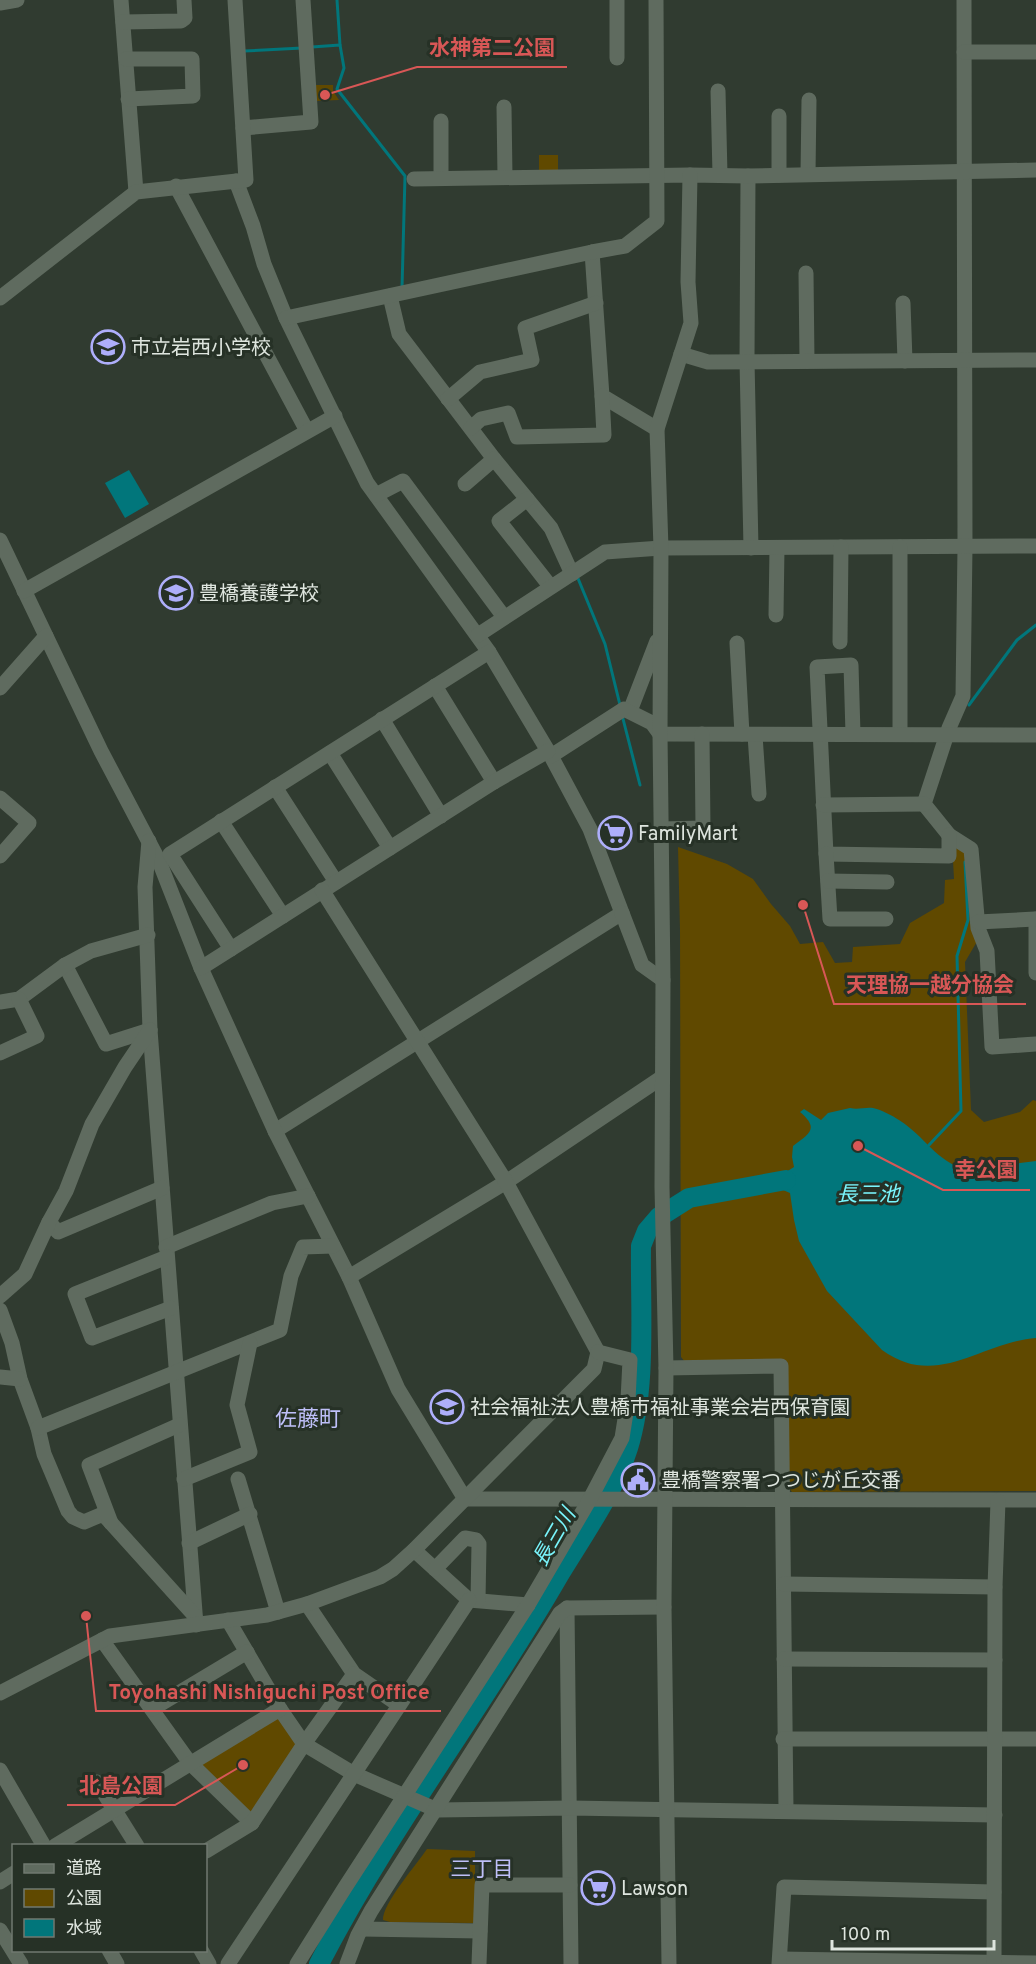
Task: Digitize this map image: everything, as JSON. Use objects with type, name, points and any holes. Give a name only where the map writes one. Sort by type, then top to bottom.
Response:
[{"type":"street","points":[[0,3],[17,0]]},
{"type":"street","points":[[121,0],[136,192]]},
{"type":"street","points":[[123,22],[181,21],[185,18],[184,0]]},
{"type":"street","points":[[0,298],[136,192],[246,180],[235,0]]},
{"type":"street","points":[[243,128],[311,122],[303,0]]},
{"type":"street","points":[[616,0],[617,58]]},
{"type":"street","points":[[286,318],[625,246],[657,221],[656,0]]},
{"type":"street","points":[[924,804],[947,735],[963,696],[964,0]]},
{"type":"street","points":[[964,52],[1036,52]]},
{"type":"street","points":[[126,59],[192,59],[194,96],[128,99]]},
{"type":"street","points":[[718,91],[720,175]]},
{"type":"street","points":[[808,174],[810,100]]},
{"type":"street","points":[[504,106],[505,177]]},
{"type":"street","points":[[779,116],[779,175]]},
{"type":"street","points":[[441,121],[441,178]]},
{"type":"street","points":[[414,179],[656,175],[748,176],[1036,170]]},
{"type":"street","points":[[669,1964],[664,1607],[666,1368],[661,1078],[663,980],[660,734],[661,548],[657,429],[691,323],[688,282],[690,175]]},
{"type":"street","points":[[748,176],[747,361],[750,548]]},
{"type":"street","points":[[236,181],[254,226],[264,264],[286,318],[367,483],[489,652],[590,829],[642,965],[663,980]]},
{"type":"street","points":[[176,186],[307,431]]},
{"type":"street","points":[[471,428],[481,419],[508,412],[517,437],[604,435],[592,252]]},
{"type":"street","points":[[806,273],[807,361]]},
{"type":"street","points":[[390,296],[399,334],[551,528],[572,574]]},
{"type":"street","points":[[448,399],[480,372],[532,360],[525,328],[596,303]]},
{"type":"street","points":[[903,303],[905,361]]},
{"type":"street","points":[[681,354],[708,362],[1036,360]]},
{"type":"street","points":[[602,396],[657,429]]},
{"type":"street","points":[[24,591],[335,416]]},
{"type":"street","points":[[465,484],[495,459]]},
{"type":"street","points":[[376,495],[403,481],[504,617]]},
{"type":"street","points":[[527,499],[499,521],[550,586]]},
{"type":"street","points":[[0,540],[101,751],[159,861],[201,968],[274,1131],[350,1277],[398,1389],[465,1499]]},
{"type":"street","points":[[478,635],[605,552],[661,548],[1036,546]]},
{"type":"street","points":[[840,642],[841,547]]},
{"type":"street","points":[[900,547],[900,734]]},
{"type":"street","points":[[776,615],[777,548]]},
{"type":"street","points":[[0,688],[46,636]]},
{"type":"street","points":[[630,711],[660,636]]},
{"type":"street","points":[[737,643],[748,734],[759,794]]},
{"type":"street","points":[[231,948],[170,854],[489,652]]},
{"type":"street","points":[[853,734],[851,665],[817,667],[830,919],[886,919]]},
{"type":"street","points":[[435,686],[494,782]]},
{"type":"street","points":[[201,968],[494,782],[549,754],[624,709],[652,723],[660,734]]},
{"type":"street","points":[[382,719],[441,816]]},
{"type":"street","points":[[660,734],[1036,735]]},
{"type":"street","points":[[661,829],[703,828],[702,734]]},
{"type":"street","points":[[330,753],[390,848]]},
{"type":"street","points":[[275,787],[336,882]]},
{"type":"street","points":[[0,798],[29,823],[0,856]]},
{"type":"street","points":[[823,805],[924,804]]},
{"type":"street","points":[[924,804],[948,835],[971,849],[978,922],[987,951],[992,1047],[1036,1044]]},
{"type":"street","points":[[221,821],[283,916]]},
{"type":"street","points":[[826,854],[950,856],[948,835]]},
{"type":"street","points":[[149,841],[145,887],[150,1030],[195,1620]]},
{"type":"street","points":[[828,881],[887,882]]},
{"type":"street","points":[[0,1693],[110,1636],[195,1620],[228,1620],[278,1612],[307,1604],[380,1577],[393,1569],[414,1550],[594,1369],[598,1352],[506,1182],[322,890]]},
{"type":"street","points":[[274,1131],[622,913]]},
{"type":"street","points":[[978,922],[1036,919],[1036,973]]},
{"type":"street","points":[[0,1002],[19,999],[65,964],[91,951],[148,935]]},
{"type":"street","points":[[65,964],[106,1044],[150,1030]]},
{"type":"street","points":[[0,1053],[37,1036],[19,999]]},
{"type":"street","points":[[0,1296],[25,1274],[66,1191],[92,1124],[125,1067],[150,1030]]},
{"type":"street","points":[[1036,1030],[1036,1052]]},
{"type":"street","points":[[350,1277],[506,1182],[661,1078]]},
{"type":"street","points":[[49,1222],[58,1232],[162,1188]]},
{"type":"street","points":[[171,1308],[92,1338],[75,1294],[272,1203],[308,1196]]},
{"type":"street","points":[[38,1428],[280,1330],[291,1276],[303,1247],[333,1246]]},
{"type":"street","points":[[0,1310],[12,1343],[20,1379],[38,1428],[44,1454],[68,1511],[73,1517],[84,1521],[103,1514],[195,1620]]},
{"type":"street","points":[[184,1479],[250,1452],[237,1405],[250,1343]]},
{"type":"street","points":[[297,1964],[528,1605],[590,1499],[622,1438],[628,1400],[630,1360],[598,1352]]},
{"type":"street","points":[[666,1368],[781,1366],[784,1584],[783,1739],[786,1810]]},
{"type":"street","points":[[0,1377],[20,1379]]},
{"type":"street","points":[[111,1523],[89,1465],[179,1425]]},
{"type":"street","points":[[238,1479],[278,1612]]},
{"type":"street","points":[[465,1499],[1036,1500]]},
{"type":"street","points":[[994,1964],[995,1587],[998,1501]]},
{"type":"street","points":[[189,1543],[250,1514]]},
{"type":"street","points":[[228,1964],[399,1705],[473,1600],[479,1544],[476,1540],[465,1538],[435,1569]]},
{"type":"street","points":[[414,1550],[473,1600],[528,1605]]},
{"type":"street","points":[[784,1584],[995,1587]]},
{"type":"street","points":[[307,1604],[354,1674],[399,1705]]},
{"type":"street","points":[[347,1964],[362,1929],[561,1613],[567,1608],[664,1607]]},
{"type":"street","points":[[567,1608],[571,1964]]},
{"type":"street","points":[[228,1620],[280,1709],[304,1744],[354,1774],[437,1810],[570,1808],[995,1815]]},
{"type":"street","points":[[102,1640],[190,1763],[252,1822]]},
{"type":"street","points":[[152,1709],[247,1652]]},
{"type":"street","points":[[784,1659],[995,1660]]},
{"type":"street","points":[[207,1850],[252,1822],[354,1674]]},
{"type":"street","points":[[57,1844],[115,1811],[280,1709]]},
{"type":"street","points":[[783,1739],[1036,1739]]},
{"type":"street","points":[[0,1770],[43,1844]]},
{"type":"street","points":[[96,1782],[136,1844]]},
{"type":"street","points":[[479,1964],[482,1885],[570,1885]]},
{"type":"street","points":[[994,1892],[784,1887],[779,1961],[994,1964],[1036,1962]]},
{"type":"street","points":[[362,1929],[480,1931]]},
{"type":"street","points":[[0,1930],[12,1949]]},
{"type":"green space","points":[[314,85],[333,85],[333,91],[339,100],[315,101]]},
{"type":"green space","points":[[539,155],[558,155],[558,172],[539,172]]},
{"type":"green space","points":[[952,842],[968,852],[979,938],[965,962],[971,1110],[984,1122],[1020,1112],[1033,1100],[1036,1101],[1036,1491],[792,1492],[788,1487],[786,1360],[685,1362],[681,1357],[678,847],[727,864],[753,879],[790,926],[800,944],[823,942],[835,963],[852,962],[853,947],[900,944],[910,923],[944,903],[945,880],[954,879]]},
{"type":"green space","points":[[277,1715],[298,1741],[253,1814],[248,1814],[199,1767],[200,1762]]},
{"type":"green space","points":[[427,1849],[475,1851],[475,1919],[473,1923],[383,1920],[384,1913],[394,1894]]},
{"type":"water","points":[[129,470],[149,504],[125,518],[105,483]]},
{"type":"water","name":"長三池","points":[[850,1108],[873,1108],[890,1115],[908,1127],[947,1161],[967,1170],[1036,1161],[1036,1338],[1016,1341],[940,1365],[922,1366],[902,1361],[882,1350],[827,1291],[799,1241],[790,1193],[783,1190],[783,1174],[794,1167],[793,1146],[810,1131],[810,1123],[800,1112],[804,1109],[821,1120],[828,1113]]},
{"type":"waterway","points":[[337,0],[340,45]]},
{"type":"waterway","points":[[312,47],[340,45],[344,68],[337,89],[405,176],[402,288]]},
{"type":"waterway","points":[[244,51],[302,48]]},
{"type":"waterway","points":[[577,576],[605,644],[620,705]]},
{"type":"waterway","points":[[969,705],[1017,640],[1036,625]]},
{"type":"waterway","points":[[622,715],[640,785]]},
{"type":"waterway","points":[[929,1145],[961,1111],[957,956],[968,920],[965,862]]},
{"type":"waterway","name":"長三川","points":[[319,1964],[375,1864],[530,1624],[615,1480],[628,1448],[638,1400],[641,1348],[641,1246],[647,1231],[659,1217],[689,1198],[786,1180]]},
{"type":"place","name":"水神第二公園","points":[[325,95]]},
{"type":"place","name":"市立岩西小学校","points":[[108,347]]},
{"type":"place","name":"豊橋養護学校","points":[[176,593]]},
{"type":"place","name":"FamilyMart","points":[[615,833]]},
{"type":"place","name":"天理協一越分協会","points":[[803,905]]},
{"type":"place","name":"幸公園","points":[[858,1146]]},
{"type":"place","name":"社会福祉法人豊橋市福祉事業会岩西保育園","points":[[447,1407]]},
{"type":"place","name":"豊橋警察署つつじが丘交番","points":[[638,1480]]},
{"type":"place","name":"Toyohashi Nishiguchi Post Office","points":[[86,1616]]},
{"type":"place","name":"北島公園","points":[[243,1765]]},
{"type":"place","name":"Lawson","points":[[598,1888]]},
{"type":"district","name":"佐藤町","points":[[308,1418]]},
{"type":"district","name":"三丁目","points":[[482,1869]]}]
